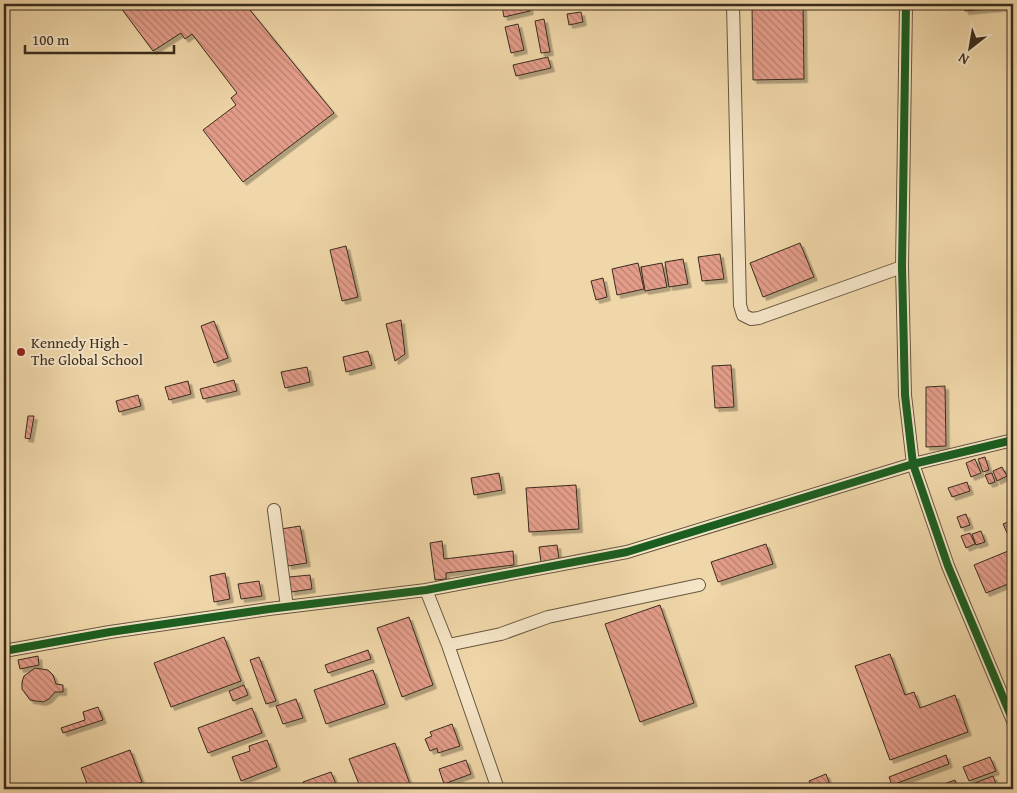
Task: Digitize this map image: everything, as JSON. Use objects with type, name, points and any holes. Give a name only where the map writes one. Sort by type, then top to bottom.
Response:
[{"type":"street","points":[[733,4],[740,305],[744,315],[751,319],[759,318],[902,266]]},
{"type":"street","points":[[906,4],[902,266],[905,394],[913,464],[948,566],[1013,722]]},
{"type":"street","points":[[4,651],[110,632],[286,607],[426,590],[651,546],[913,464],[1013,440]]},
{"type":"street","points":[[274,510],[286,607]]},
{"type":"street","points":[[448,644],[501,634],[548,617],[699,585]]},
{"type":"street","points":[[426,590],[448,644],[498,789]]},
{"type":"building","points":[[118,4],[245,4],[334,113],[243,182],[203,130],[236,105],[231,98],[237,93],[192,34],[185,39],[181,33],[153,51]]},
{"type":"building","points":[[528,4],[530,11],[504,17],[502,6]]},
{"type":"building","points":[[752,4],[803,4],[804,79],[753,80]]},
{"type":"building","points":[[964,4],[1009,4],[1009,7],[965,11]]},
{"type":"building","points":[[581,12],[583,22],[569,25],[567,14]]},
{"type":"building","points":[[544,19],[550,52],[541,53],[535,21]]},
{"type":"building","points":[[518,24],[524,50],[511,53],[505,27]]},
{"type":"building","points":[[548,57],[551,68],[516,76],[513,65]]},
{"type":"building","points":[[800,243],[814,277],[763,297],[750,263]]},
{"type":"building","points":[[346,246],[358,297],[342,301],[330,250]]},
{"type":"building","points":[[720,254],[724,279],[702,281],[698,257]]},
{"type":"building","points":[[683,259],[688,284],[669,287],[665,262]]},
{"type":"building","points":[[638,263],[644,289],[617,295],[612,269]]},
{"type":"building","points":[[662,263],[667,287],[645,291],[641,267]]},
{"type":"building","points":[[603,278],[607,297],[596,300],[591,281]]},
{"type":"building","points":[[401,320],[405,354],[395,361],[386,324]]},
{"type":"building","points":[[214,321],[228,358],[214,363],[201,326]]},
{"type":"building","points":[[368,351],[372,365],[346,372],[343,357]]},
{"type":"building","points":[[731,365],[734,407],[715,408],[712,366]]},
{"type":"building","points":[[307,367],[310,382],[285,388],[281,372]]},
{"type":"building","points":[[234,380],[237,391],[203,399],[200,389]]},
{"type":"building","points":[[188,381],[191,394],[169,400],[165,387]]},
{"type":"building","points":[[945,386],[946,446],[926,447],[926,387]]},
{"type":"building","points":[[138,395],[141,406],[119,412],[116,401]]},
{"type":"building","points":[[28,416],[34,416],[30,439],[25,438]]},
{"type":"building","points":[[985,457],[989,470],[983,472],[978,459]]},
{"type":"building","points":[[975,459],[981,473],[971,477],[966,463]]},
{"type":"building","points":[[1002,467],[1007,476],[997,481],[993,471]]},
{"type":"building","points":[[499,473],[502,490],[474,495],[471,478]]},
{"type":"building","points":[[992,473],[995,482],[989,484],[985,475]]},
{"type":"building","points":[[967,482],[970,491],[952,497],[948,488]]},
{"type":"building","points":[[576,485],[579,529],[529,532],[526,488]]},
{"type":"building","points":[[966,514],[970,525],[961,528],[957,517]]},
{"type":"building","points":[[1013,520],[1013,533],[1008,535],[1003,524]]},
{"type":"building","points":[[300,526],[307,563],[288,566],[281,529]]},
{"type":"building","points":[[981,531],[985,542],[976,545],[972,534]]},
{"type":"building","points":[[970,533],[975,544],[966,548],[961,536]]},
{"type":"building","points":[[442,541],[444,559],[513,551],[514,565],[446,573],[446,579],[435,580],[430,543]]},
{"type":"building","points":[[766,544],[773,564],[718,582],[711,562]]},
{"type":"building","points":[[557,545],[559,559],[541,562],[539,547]]},
{"type":"building","points":[[1013,549],[1013,582],[986,593],[974,565]]},
{"type":"building","points":[[225,573],[230,599],[214,602],[210,576]]},
{"type":"building","points":[[310,575],[312,589],[291,592],[289,577]]},
{"type":"building","points":[[259,581],[262,596],[241,599],[238,584]]},
{"type":"building","points":[[660,605],[694,703],[640,722],[605,624]]},
{"type":"building","points":[[409,617],[433,685],[402,697],[377,628]]},
{"type":"building","points":[[224,637],[241,681],[171,707],[154,663]]},
{"type":"building","points":[[368,650],[371,659],[328,673],[325,665]]},
{"type":"building","points":[[890,654],[905,695],[914,692],[920,708],[955,695],[968,732],[890,760],[855,666]]},
{"type":"building","points":[[38,656],[39,665],[20,669],[18,660]]},
{"type":"building","points":[[259,657],[276,701],[266,704],[250,660]]},
{"type":"building","points":[[35,668],[48,670],[53,675],[56,684],[63,685],[63,692],[55,692],[49,699],[43,702],[30,700],[22,689],[22,682],[24,676]]},
{"type":"building","points":[[373,670],[385,704],[326,724],[314,690]]},
{"type":"building","points":[[244,685],[248,695],[233,701],[229,691]]},
{"type":"building","points":[[296,699],[303,718],[283,724],[276,706]]},
{"type":"building","points":[[98,707],[103,720],[63,733],[61,728],[85,720],[83,712]]},
{"type":"building","points":[[252,708],[262,733],[208,753],[198,728]]},
{"type":"building","points":[[452,724],[460,746],[438,753],[437,748],[430,751],[425,739],[432,736],[430,732]]},
{"type":"building","points":[[267,740],[277,767],[241,781],[232,757],[250,751],[249,746]]},
{"type":"building","points":[[395,743],[411,787],[405,789],[361,789],[349,759]]},
{"type":"building","points":[[130,750],[142,782],[123,789],[89,789],[81,768]]},
{"type":"building","points":[[946,755],[949,764],[892,785],[889,777]]},
{"type":"building","points":[[990,757],[996,771],[969,781],[963,767]]},
{"type":"building","points":[[466,760],[471,774],[444,784],[439,769]]},
{"type":"building","points":[[331,772],[338,789],[305,789],[303,782]]},
{"type":"building","points":[[826,774],[830,785],[813,789],[809,781]]},
{"type":"building","points":[[993,776],[998,789],[977,789],[975,783]]},
{"type":"building","points":[[955,780],[959,789],[930,789]]},
{"type":"building","points":[[920,784],[922,789],[906,789]]},
{"type":"cycle path","points":[[906,4],[902,267],[905,395],[913,464],[948,566],[1013,721]]},
{"type":"cycle path","points":[[4,651],[110,632],[269,609],[426,590],[627,552],[913,464],[1013,440]]},
{"type":"place","name":"Kennedy High - The Global School","points":[[21,352]]}]
